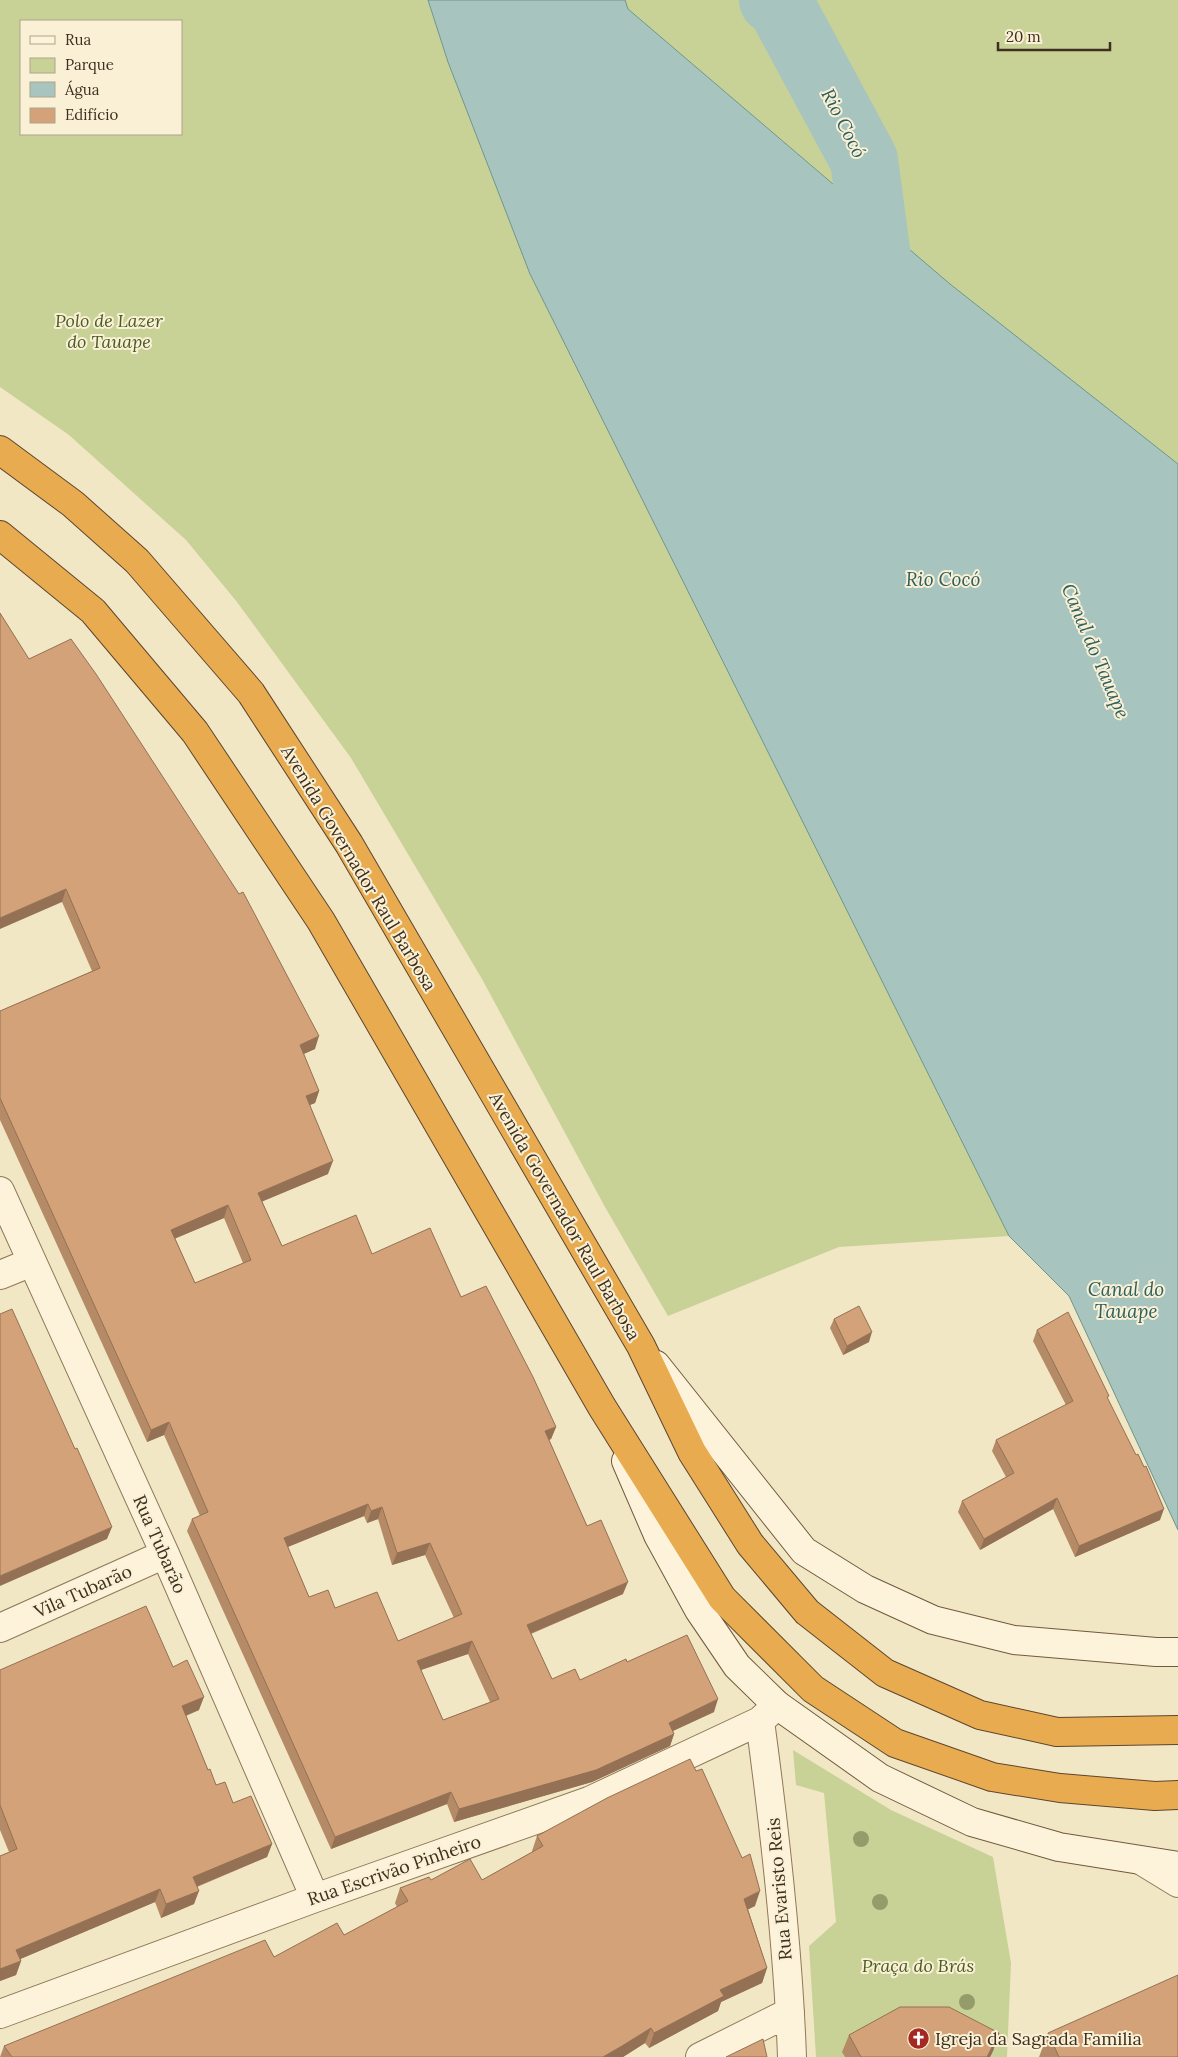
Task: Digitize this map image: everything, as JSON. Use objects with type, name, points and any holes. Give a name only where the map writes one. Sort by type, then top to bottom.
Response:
[{"type":"highway","name":"Avenida Governador Raul Barbosa","points":[[0,450],[73,504],[137,561],[251,693],[349,844],[641,1346],[692,1452],[750,1544],[807,1612],[885,1673],[980,1715],[1057,1732],[1178,1730]]},
{"type":"highway","points":[[0,535],[93,611],[195,732],[321,921],[602,1407],[722,1598],[813,1690],[895,1743],[992,1778],[1060,1788],[1166,1795]]},
{"type":"street","name":"Rua Tubarão","points":[[0,1191],[165,1554],[315,1898]]},
{"type":"street","points":[[0,1275],[32,1262]]},
{"type":"street","name":"Avenida Governador Raul Barbosa","points":[[641,1346],[804,1551],[865,1590],[933,1620],[1014,1640],[1167,1652]]},
{"type":"street","points":[[602,1407],[658,1535],[699,1610],[769,1713],[880,1778],[972,1822],[1059,1847],[1178,1866]]},
{"type":"street","name":"Vila Tubarão","points":[[0,1628],[165,1554]]},
{"type":"street","name":"Rua Escrivão Pinheiro","points":[[0,2014],[315,1898],[589,1802],[769,1713]]},
{"type":"street","name":"Rua Evaristo Reis","points":[[769,1713],[770,1792],[790,2012],[792,2057]]},
{"type":"street","points":[[1142,1861],[1178,1883]]},
{"type":"street","points":[[700,2057],[790,2012]]},
{"type":"green space","name":"Polo de Lazer do Tauape","points":[[0,0],[428,0],[448,62],[530,274],[1009,1236],[839,1247],[668,1316],[605,1207],[482,979],[351,758],[237,602],[186,540],[69,435],[0,387]]},
{"type":"green space","points":[[625,0],[1178,0],[1178,464],[950,284],[628,9]]},
{"type":"green space","name":"Praça do Brás","points":[[793,1750],[891,1810],[993,1857],[1011,1963],[1007,2057],[816,2057],[809,1946],[836,1922],[824,1793],[796,1785]]},
{"type":"water","name":"Rio Cocó","points":[[428,0],[625,0],[628,9],[950,284],[1178,464],[1178,1530],[1069,1296],[1009,1236],[530,274],[448,62]]},
{"type":"building","points":[[0,613],[29,659],[71,639],[96,674],[239,894],[243,892],[319,1036],[300,1045],[319,1091],[306,1096],[333,1161],[258,1193],[282,1246],[356,1215],[372,1254],[430,1228],[461,1297],[486,1286],[533,1377],[556,1427],[545,1431],[587,1526],[601,1520],[628,1582],[527,1625],[552,1679],[575,1669],[580,1680],[626,1659],[627,1662],[687,1635],[718,1699],[669,1723],[674,1734],[596,1770],[459,1809],[451,1792],[335,1837],[192,1519],[208,1512],[169,1422],[151,1430],[0,1098],[0,1011],[100,968],[66,889],[0,918]],"holes":[[[228,1205],[251,1260],[195,1283],[171,1230]],[[368,1504],[371,1511],[382,1507],[397,1553],[430,1543],[462,1614],[398,1641],[377,1592],[335,1608],[328,1590],[309,1597],[284,1538]],[[472,1641],[499,1699],[443,1720],[417,1661]]]},
{"type":"building","points":[[859,1306],[872,1332],[847,1346],[834,1319]]},
{"type":"building","points":[[12,1309],[112,1527],[0,1576],[0,1314]]},
{"type":"building","points":[[1068,1312],[1136,1455],[1138,1454],[1144,1467],[1146,1466],[1164,1509],[1079,1546],[1057,1498],[984,1539],[962,1501],[1014,1473],[996,1440],[1073,1401],[1037,1330]]},
{"type":"building","points":[[146,1606],[173,1667],[187,1660],[204,1697],[182,1706],[208,1770],[210,1769],[216,1785],[225,1782],[233,1803],[251,1796],[272,1844],[193,1877],[199,1891],[166,1904],[160,1889],[16,1950],[21,1961],[0,1969],[0,1856],[17,1849],[0,1805],[0,1670]]},
{"type":"building","points":[[690,1759],[696,1771],[702,1769],[742,1858],[750,1854],[760,1891],[744,1899],[767,1968],[720,1990],[724,1996],[654,2033],[651,2028],[603,2057],[12,2057],[4,2046],[265,1940],[274,1957],[337,1923],[344,1935],[408,1901],[400,1888],[429,1877],[431,1880],[470,1859],[482,1880],[543,1846],[537,1836],[607,1798]]},
{"type":"building","points":[[1178,1975],[1178,2057],[1059,2057],[1048,2033]]},
{"type":"building","points":[[900,2007],[949,2007],[999,2033],[987,2057],[861,2057],[849,2035]]},
{"type":"building","points":[[763,2039],[767,2057],[726,2057]]},
{"type":"waterway","name":"Rio Cocó","points":[[773,0],[779,2],[864,160],[884,310]]},
{"type":"place","name":"Igreja da Sagrada Familia","points":[[919,2038]]},
{"type":"water label","name":"Canal do Tauape","points":[[1096,651]]},
{"type":"water label","name":"Canal do Tauape","points":[[1126,1300]]}]
